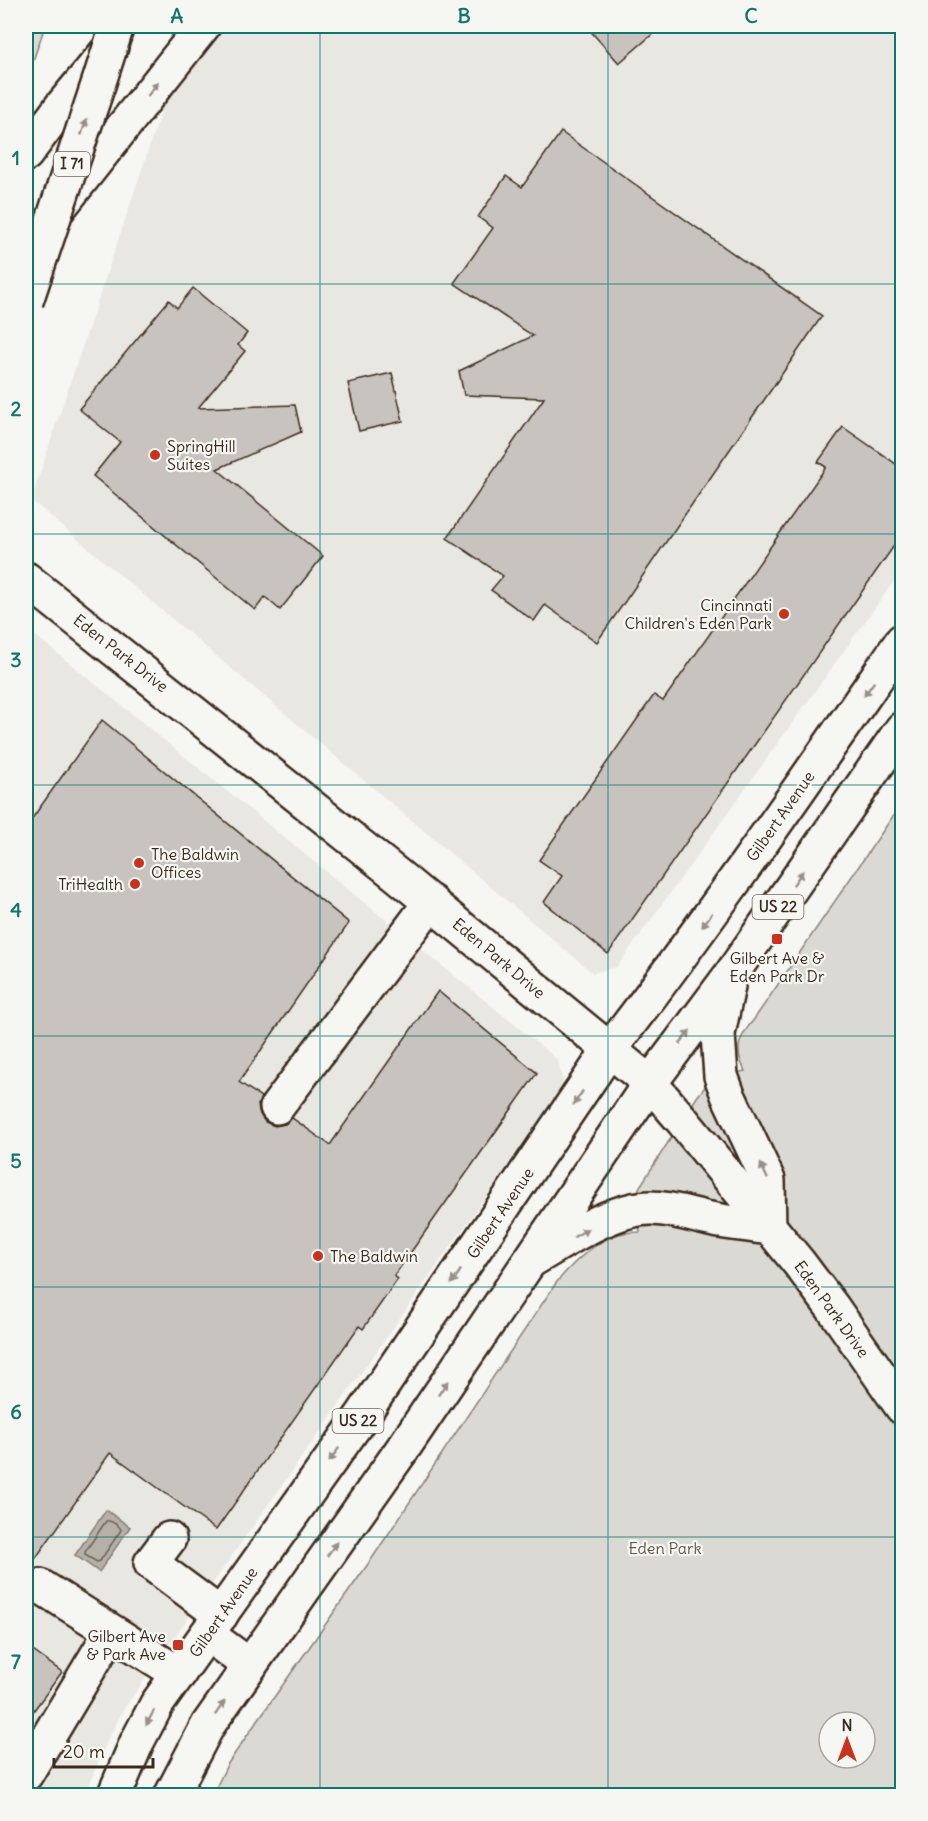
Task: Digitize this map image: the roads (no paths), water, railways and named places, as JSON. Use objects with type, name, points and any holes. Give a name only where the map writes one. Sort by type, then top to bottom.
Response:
[{"type":"main road","name":"I 71","points":[[26,301],[117,26]]},
{"type":"main road","points":[[26,154],[61,107],[130,26]]},
{"type":"main road","points":[[26,251],[202,26]]},
{"type":"main road","name":"Eden Park Drive","points":[[26,579],[431,902],[650,1083],[832,1308],[903,1407]]},
{"type":"main road","name":"Gilbert Avenue","points":[[114,1796],[137,1742],[158,1704],[364,1413],[610,1049],[741,873],[903,641]]},
{"type":"main road","name":"US 22","points":[[171,1796],[208,1725],[406,1444],[650,1083],[730,976],[903,729]]},
{"type":"main road","points":[[277,1107],[431,902]]},
{"type":"main road","points":[[530,1261],[606,1219],[651,1208],[674,1209],[710,1219],[769,1228],[768,1180],[721,1076],[718,1034],[730,976]]},
{"type":"main road","points":[[169,1539],[152,1563],[214,1624],[250,1666]]},
{"type":"main road","points":[[40,1586],[179,1674]]},
{"type":"main road","points":[[26,1774],[111,1632]]},
{"type":"water","points":[[106,1510],[130,1527],[99,1572],[75,1555]]},
{"type":"place","name":"SpringHill Suites","points":[[155,455]]},
{"type":"place","name":"Cincinnati Children's Eden Park","points":[[784,614]]},
{"type":"place","name":"The Baldwin Offices","points":[[139,863]]},
{"type":"place","name":"TriHealth","points":[[135,884]]},
{"type":"place","name":"Gilbert Ave & Eden Park Dr","points":[[777,939]]},
{"type":"place","name":"The Baldwin","points":[[318,1256]]},
{"type":"place","name":"Gilbert Ave & Park Ave","points":[[178,1645]]},
{"type":"park label","name":"Eden Park","points":[[665,1548]]}]
